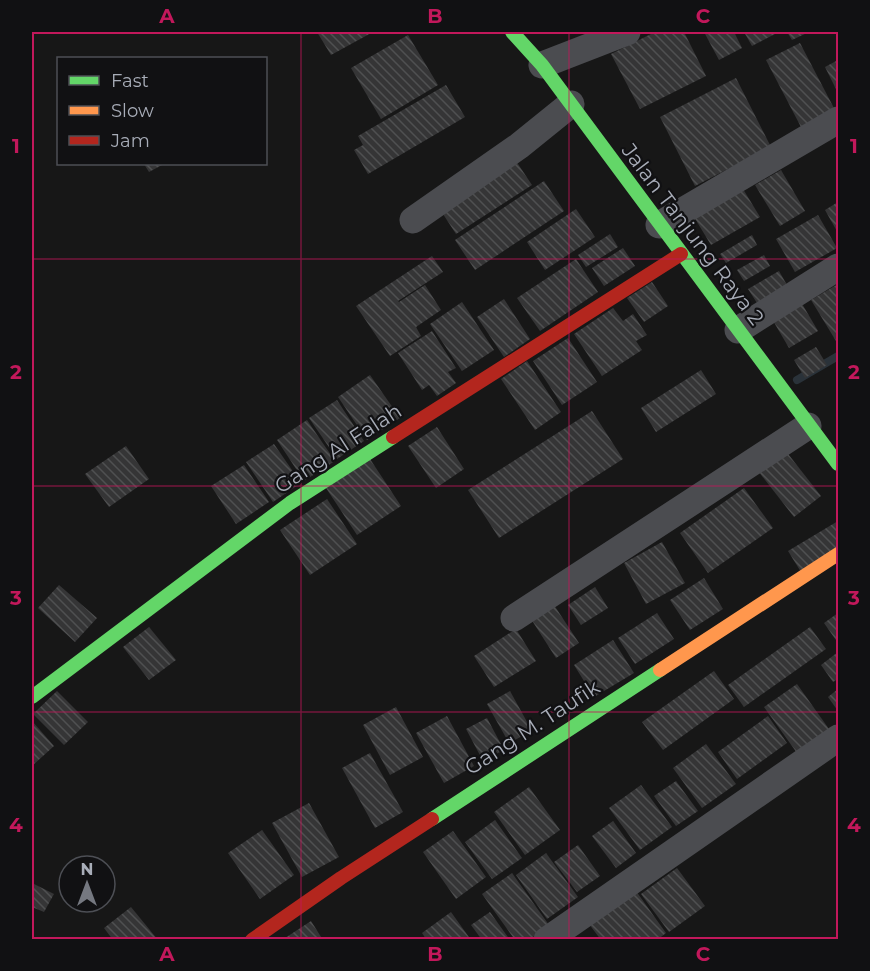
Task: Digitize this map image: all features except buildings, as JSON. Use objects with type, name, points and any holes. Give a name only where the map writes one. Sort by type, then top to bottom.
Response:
[{"type":"street","name":"Jalan Tanjung Raya 2","points":[[512,32],[542,65],[838,464]]},
{"type":"street","points":[[542,65],[627,32]]},
{"type":"street","points":[[413,220],[519,146],[571,104]]},
{"type":"street","points":[[659,225],[838,120]]},
{"type":"street","name":"Gang Al Falah","points":[[32,697],[290,503],[681,254]]},
{"type":"street","points":[[738,330],[838,267]]},
{"type":"street","points":[[514,618],[808,426]]},
{"type":"street","name":"Gang M. Taufik","points":[[252,939],[341,878],[838,554]]},
{"type":"street","points":[[546,939],[838,738]]},
{"type":"waterway","points":[[797,380],[838,356]]},
{"type":"traffic: fast","points":[[512,32],[542,65],[838,464]]},
{"type":"traffic: fast","points":[[32,697],[290,503],[393,437]]},
{"type":"traffic: fast","points":[[432,819],[660,670]]},
{"type":"traffic: slow","points":[[660,670],[838,554]]},
{"type":"traffic: jam","points":[[393,437],[681,254]]},
{"type":"traffic: jam","points":[[252,940],[341,878],[432,819]]}]
